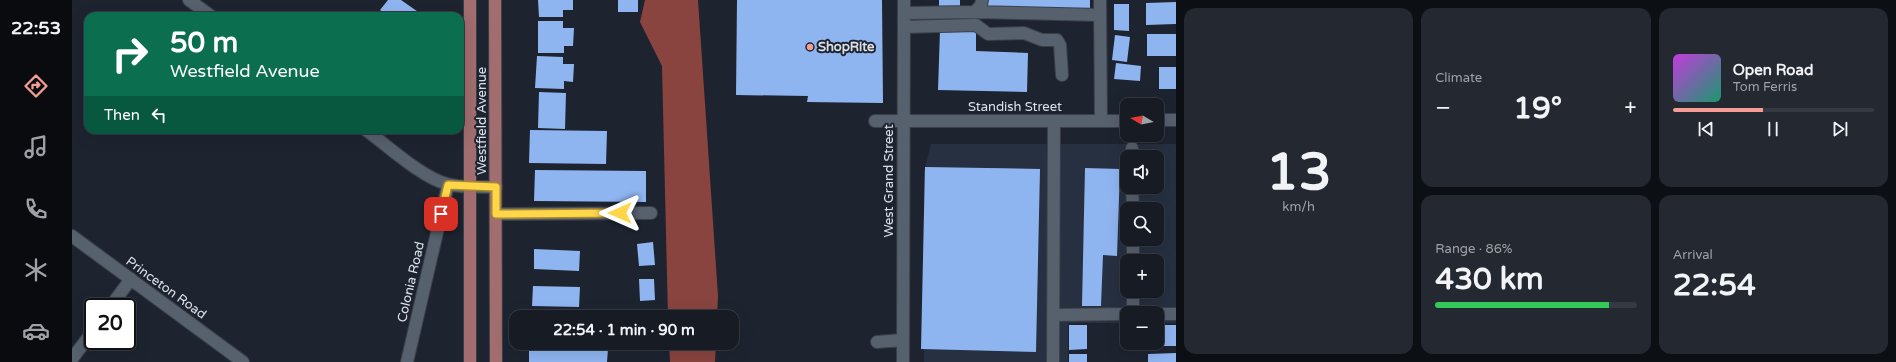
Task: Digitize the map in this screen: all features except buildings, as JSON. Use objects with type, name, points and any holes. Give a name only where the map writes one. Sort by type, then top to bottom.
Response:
[{"type":"main road","name":"Westfield Avenue","points":[[470,0],[470,362]]},
{"type":"main road","name":"Westfield Avenue","points":[[496,0],[496,362]]},
{"type":"street","points":[[190,0],[206,12]]},
{"type":"street","name":"West Grand Street","points":[[902,362],[904,0]]},
{"type":"street","points":[[975,12],[981,5],[982,0]]},
{"type":"street","points":[[1100,0],[1101,121]]},
{"type":"street","points":[[904,13],[975,12],[1100,15]]},
{"type":"street","points":[[904,27],[976,25],[988,34],[1024,33],[1042,40],[1057,40],[1060,44],[1062,75]]},
{"type":"street","points":[[1164,120],[1176,120]]},
{"type":"street","name":"Standish Street","points":[[876,121],[1120,121]]},
{"type":"street","points":[[1053,362],[1054,121]]},
{"type":"street","points":[[371,134],[428,176],[448,185],[496,187]]},
{"type":"street","name":"Colonia Road","points":[[407,362],[448,185]]},
{"type":"street","points":[[496,214],[651,213]]},
{"type":"street","name":"Princeton Road","points":[[72,236],[243,362]]},
{"type":"street","points":[[117,298],[131,280]]},
{"type":"street","points":[[1053,314],[1120,314]]},
{"type":"street","points":[[1164,314],[1176,314]]},
{"type":"street","points":[[878,342],[902,340]]},
{"type":"street","points":[[72,359],[84,343]]},
{"type":"shaded area","points":[[645,0],[698,0],[718,296],[717,310],[668,310],[662,66],[640,22]]},
{"type":"shaded area","points":[[931,144],[1176,144],[1176,323],[1164,323],[1164,306],[1120,306],[1120,323],[1068,323],[1068,362],[924,362],[924,172]]},
{"type":"shaded area","points":[[669,350],[716,350],[715,362],[670,362]]},
{"type":"place","name":"ShopRite","points":[[810,47]]},
{"type":"route","points":[[441,214],[448,185],[496,187],[496,214],[620,213]]}]
